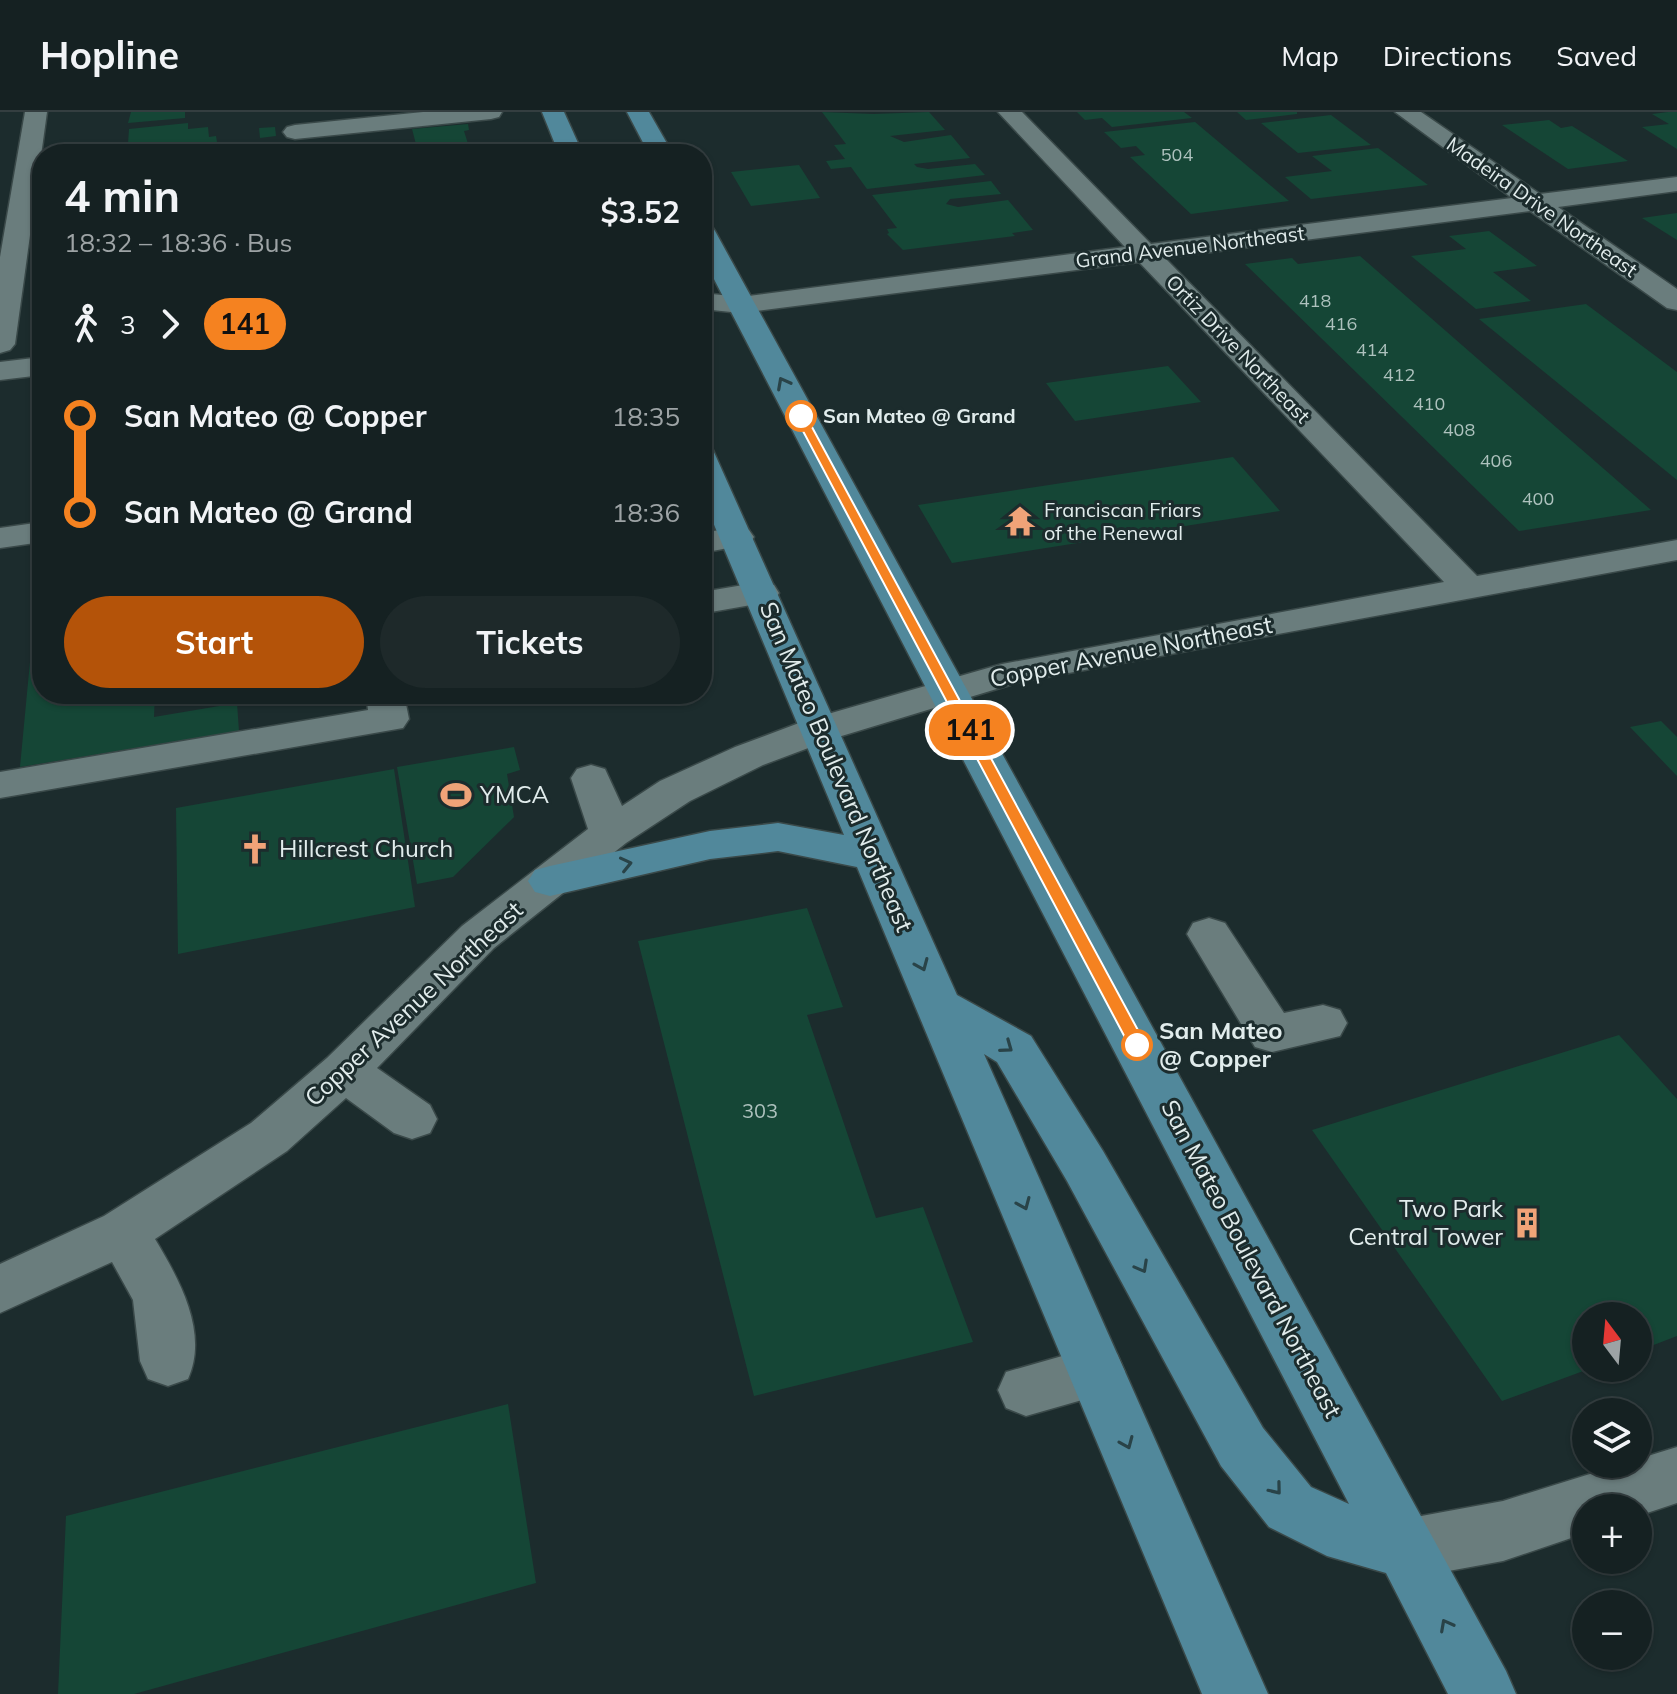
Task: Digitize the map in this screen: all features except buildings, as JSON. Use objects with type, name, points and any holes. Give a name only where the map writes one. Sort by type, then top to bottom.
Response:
[{"type":"main road","points":[[553,112],[567,144]]},
{"type":"main road","points":[[638,112],[656,144]]},
{"type":"main road","name":"San Mateo Boulevard Northeast","points":[[712,267],[722,303],[949,691],[1483,1694]]},
{"type":"main road","name":"San Mateo Boulevard Northeast","points":[[712,506],[719,540],[761,593],[821,729],[1235,1694]]},
{"type":"main road","points":[[550,881],[710,845],[778,837],[874,856]]},
{"type":"main road","points":[[940,1007],[1014,1049],[1085,1166],[1242,1447],[1290,1507],[1327,1527],[1405,1549]]},
{"type":"street","points":[[0,344],[36,112]]},
{"type":"street","points":[[295,133],[491,112]]},
{"type":"street","name":"Ortiz Drive Northeast","points":[[1009,112],[1468,587]]},
{"type":"street","name":"Madeira Drive Northeast","points":[[1406,112],[1677,302]]},
{"type":"street","name":"Grand Avenue Northeast","points":[[722,303],[1145,253],[1677,184]]},
{"type":"street","points":[[0,371],[32,367]]},
{"type":"street","points":[[0,538],[32,533]]},
{"type":"street","name":"Copper Avenue Northeast","points":[[0,1289],[123,1232],[269,1137],[344,1071],[478,937],[611,833],[675,791],[749,756],[821,729],[1015,672],[1677,550]]},
{"type":"street","points":[[712,601],[761,593]]},
{"type":"street","points":[[0,785],[142,770],[389,719],[387,704]]},
{"type":"street","points":[[591,778],[611,833]]},
{"type":"street","points":[[1209,934],[1272,1034],[1323,1023]]},
{"type":"street","points":[[344,1071],[412,1119]]},
{"type":"street","points":[[123,1232],[160,1297],[168,1361]]},
{"type":"street","points":[[1026,1390],[1097,1372]]},
{"type":"street","points":[[1405,1549],[1503,1531],[1677,1475]]},
{"type":"bus line","name":"141","points":[[801,416],[1137,1045]]},
{"type":"place","name":"San Mateo @ Grand","points":[[801,416]]},
{"type":"place","name":"Franciscan Friars of the Renewal","points":[[1020,521]]},
{"type":"place","name":"YMCA","points":[[456,795]]},
{"type":"place","name":"Hillcrest Church","points":[[255,849]]},
{"type":"place","name":"San Mateo @ Copper","points":[[1137,1045]]},
{"type":"place","name":"Two Park Central Tower","points":[[1527,1223]]}]
